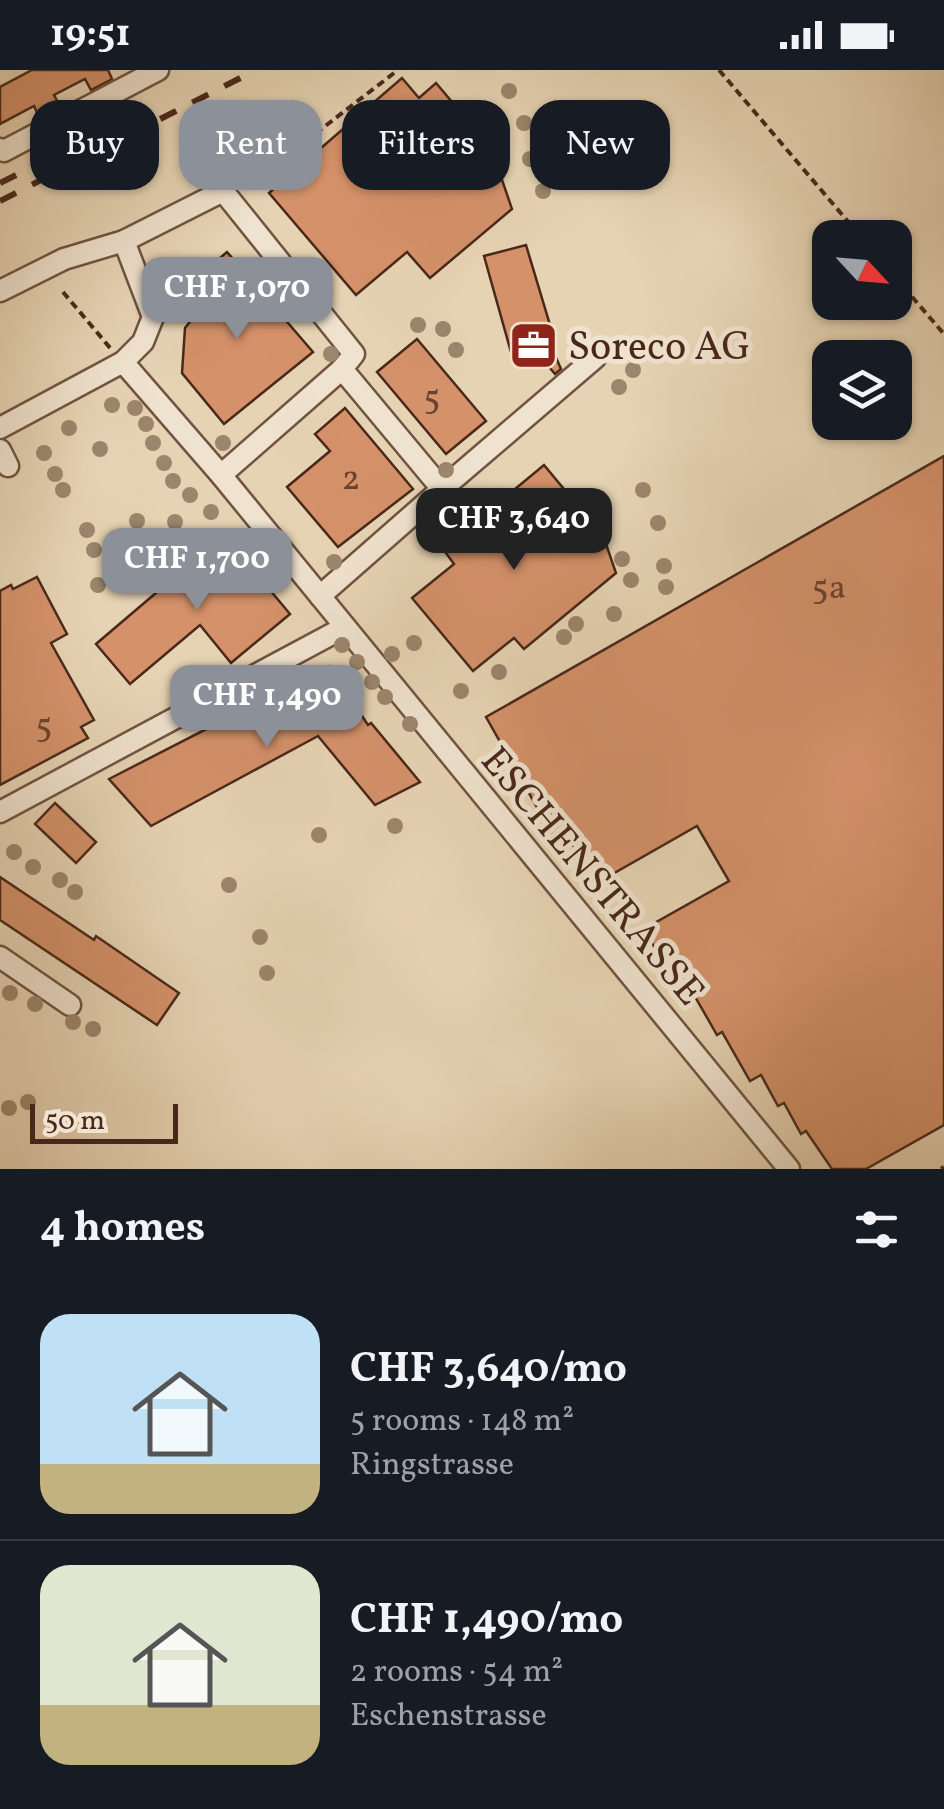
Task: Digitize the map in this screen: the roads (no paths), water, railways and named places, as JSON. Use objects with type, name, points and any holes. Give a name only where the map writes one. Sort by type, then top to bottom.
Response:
[{"type":"street","points":[[0,149],[4,152],[158,70]]},
{"type":"street","points":[[0,291],[64,259],[124,240],[223,191],[354,354],[222,476]]},
{"type":"street","points":[[0,428],[122,362],[144,342],[153,317],[124,240]]},
{"type":"street","points":[[320,596],[595,358]]},
{"type":"street","name":"ESCHENSTRASSE","points":[[122,362],[222,476],[788,1169]]},
{"type":"street","points":[[342,369],[442,489]]},
{"type":"street","points":[[0,812],[345,627]]},
{"type":"street","points":[[0,957],[70,1005]]},
{"type":"railway","points":[[0,201],[256,70]]},
{"type":"railway","points":[[0,183],[30,168]]},
{"type":"place","name":"Soreco AG","points":[[533,345]]}]
